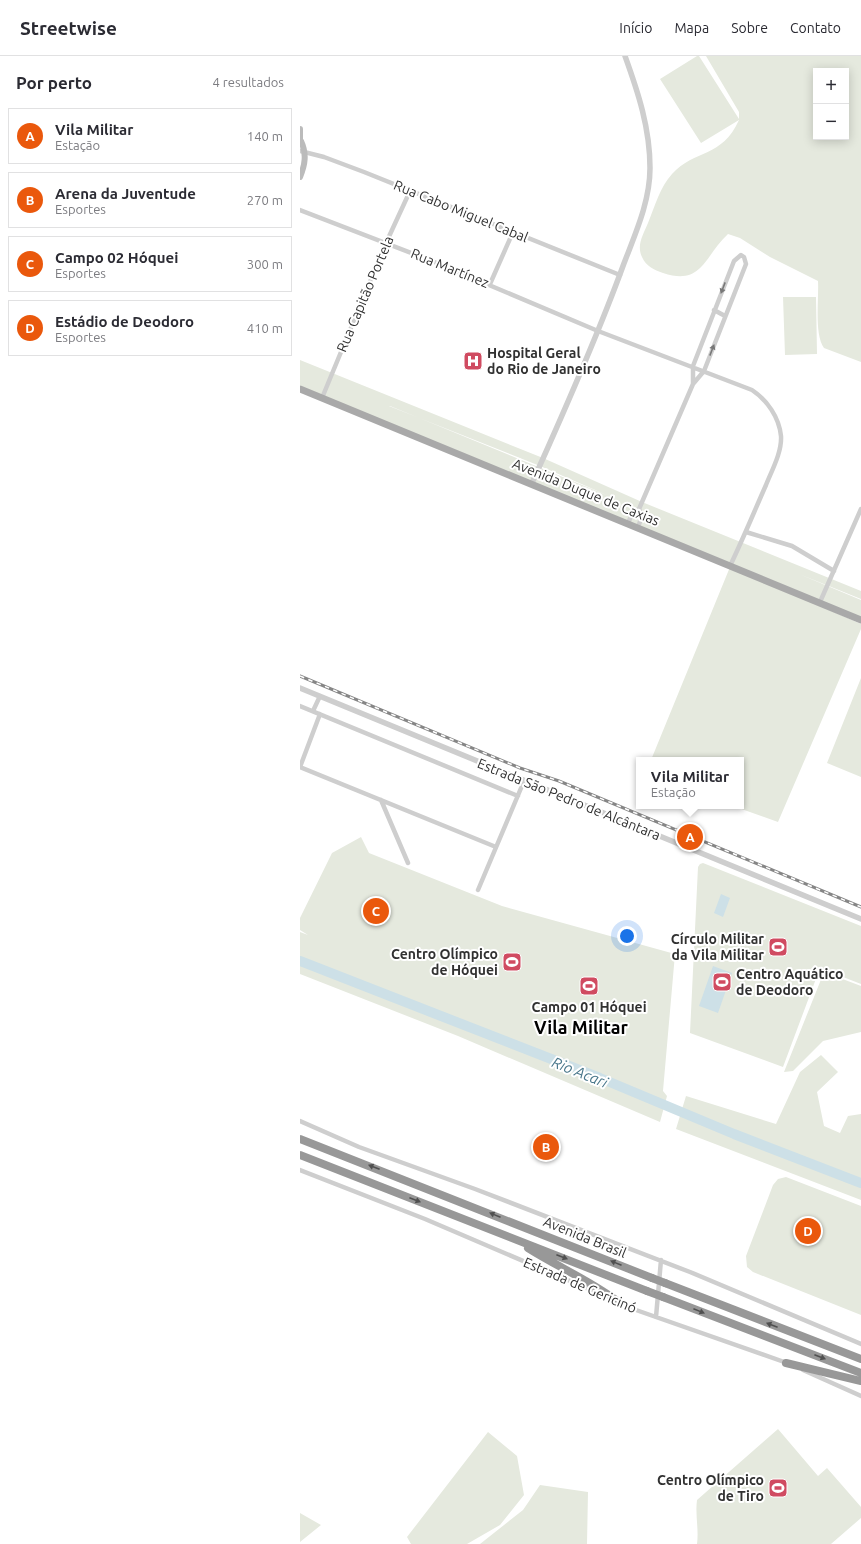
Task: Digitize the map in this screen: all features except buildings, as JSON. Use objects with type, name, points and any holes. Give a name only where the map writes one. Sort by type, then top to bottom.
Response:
[{"type":"highway","name":"Avenida Brasil","points":[[300,1139],[861,1359]]},
{"type":"highway","name":"Avenida Brasil","points":[[300,1155],[861,1373]]},
{"type":"highway","points":[[510,1237],[551,1262],[598,1286],[620,1302]]},
{"type":"highway","points":[[786,1363],[861,1381]]},
{"type":"main road","points":[[300,132],[300,143],[305,162],[300,178]]},
{"type":"main road","name":"Avenida Duque de Caxias","points":[[300,389],[532,483],[861,620]]},
{"type":"street","points":[[532,483],[598,330],[644,210],[648,191],[650,168],[648,136],[641,103],[625,56]]},
{"type":"street","name":"Rua Cabo Miguel Cabal","points":[[302,151],[328,158],[620,275]]},
{"type":"street","name":"Rua Capitão Portela","points":[[322,398],[386,243],[410,191]]},
{"type":"street","name":"Rua Martínez","points":[[300,210],[490,284],[598,330],[704,370],[752,390],[767,403],[781,436],[779,452],[746,532],[730,566]]},
{"type":"street","points":[[490,284],[512,232]]},
{"type":"street","points":[[628,523],[633,512],[639,508],[693,384],[704,370],[746,264],[744,256],[741,254],[734,260],[693,366],[693,384]]},
{"type":"street","points":[[714,310],[725,316]]},
{"type":"street","points":[[638,527],[642,516],[639,508]]},
{"type":"street","points":[[820,602],[861,509]]},
{"type":"street","points":[[746,532],[792,546],[834,571]]},
{"type":"street","name":"Estrada São Pedro de Alcântara","points":[[300,688],[861,919]]},
{"type":"street","points":[[313,711],[320,696]]},
{"type":"street","points":[[300,706],[518,796]]},
{"type":"street","points":[[320,714],[300,767],[496,847]]},
{"type":"street","points":[[478,890],[524,781]]},
{"type":"street","points":[[381,800],[408,863]]},
{"type":"street","points":[[300,1121],[359,1146],[660,1260],[861,1344]]},
{"type":"street","name":"Estrada de Gericinó","points":[[300,1170],[425,1220],[656,1317],[786,1363],[861,1396]]},
{"type":"street","points":[[656,1317],[660,1260]]},
{"type":"shaded area","points":[[697,56],[699,56],[739,119],[739,112],[706,56],[861,56],[861,362],[824,348],[821,342],[818,325],[818,281],[770,257],[740,238],[728,234],[702,267],[687,275],[676,276],[663,273],[646,263],[640,253],[641,239],[664,185],[672,174],[681,166],[725,141],[739,120],[701,143],[660,79]]},
{"type":"shaded area","points":[[783,297],[816,297],[817,354],[785,355]]},
{"type":"shaded area","points":[[300,360],[543,458],[642,502],[861,591],[861,599],[799,574],[861,600],[861,619],[777,587],[861,624],[861,629],[778,822],[741,809],[744,809],[744,757],[652,757],[730,567],[300,390]],"holes":[[[419,418],[540,466],[609,496]]]},
{"type":"shaded area","points":[[861,678],[861,777],[827,763]]},
{"type":"shaded area","name":"Centro Olímpico de Hóquei","points":[[361,837],[369,853],[502,906],[675,954],[663,1091],[667,1096],[660,1122],[458,1036],[300,974],[300,932],[308,935],[300,930],[300,918],[332,853]]},
{"type":"shaded area","name":"Círculo Militar da Vila Militar","points":[[703,863],[861,926],[861,984],[820,968],[783,1067],[690,1033],[698,867]]},
{"type":"shaded area","points":[[721,894],[730,898],[723,917],[714,913]]},
{"type":"shaded area","points":[[713,966],[732,973],[718,1013],[699,1006]]},
{"type":"shaded area","points":[[824,972],[861,986],[861,1032],[823,1041],[793,1071],[784,1072]]},
{"type":"shaded area","points":[[821,1055],[838,1072],[817,1092],[824,1126],[840,1133],[848,1116],[861,1114],[861,1200],[676,1129],[686,1096],[776,1124],[800,1072]]},
{"type":"shaded area","points":[[786,1177],[861,1206],[861,1315],[753,1272],[747,1267],[746,1256],[773,1185],[778,1179]]},
{"type":"shaded area","name":"Centro Olímpico de Tiro","points":[[778,1429],[818,1476],[827,1468],[861,1507],[861,1518],[831,1544],[697,1544],[697,1500]]},
{"type":"shaded area","points":[[488,1432],[517,1456],[524,1495],[500,1525],[467,1544],[411,1544],[407,1537]]},
{"type":"shaded area","points":[[540,1485],[588,1492],[587,1544],[480,1544],[523,1510]]},
{"type":"shaded area","points":[[300,1513],[321,1525],[300,1542]]},
{"type":"waterway","name":"Rio Acari","points":[[300,961],[600,1078],[734,1134],[861,1183]]},
{"type":"railway","points":[[300,676],[520,768],[559,781],[861,907]]},
{"type":"place","name":"Hospital Geral do Rio de Janeiro","points":[[473,361]]},
{"type":"place","name":"Vila Militar","points":[[690,837]]},
{"type":"place","name":"Campo 02 Hóquei","points":[[376,911]]},
{"type":"place","name":"Círculo Militar da Vila Militar","points":[[778,947]]},
{"type":"place","name":"Centro Olímpico de Hóquei","points":[[512,962]]},
{"type":"place","name":"Centro Aquático de Deodoro","points":[[722,982]]},
{"type":"place","name":"Campo 01 Hóquei","points":[[589,986]]},
{"type":"place","name":"Arena da Juventude","points":[[546,1147]]},
{"type":"place","name":"Estádio de Deodoro","points":[[808,1231]]},
{"type":"place","name":"Centro Olímpico de Tiro","points":[[778,1488]]},
{"type":"district","name":"Vila Militar","points":[[581,1027]]}]
